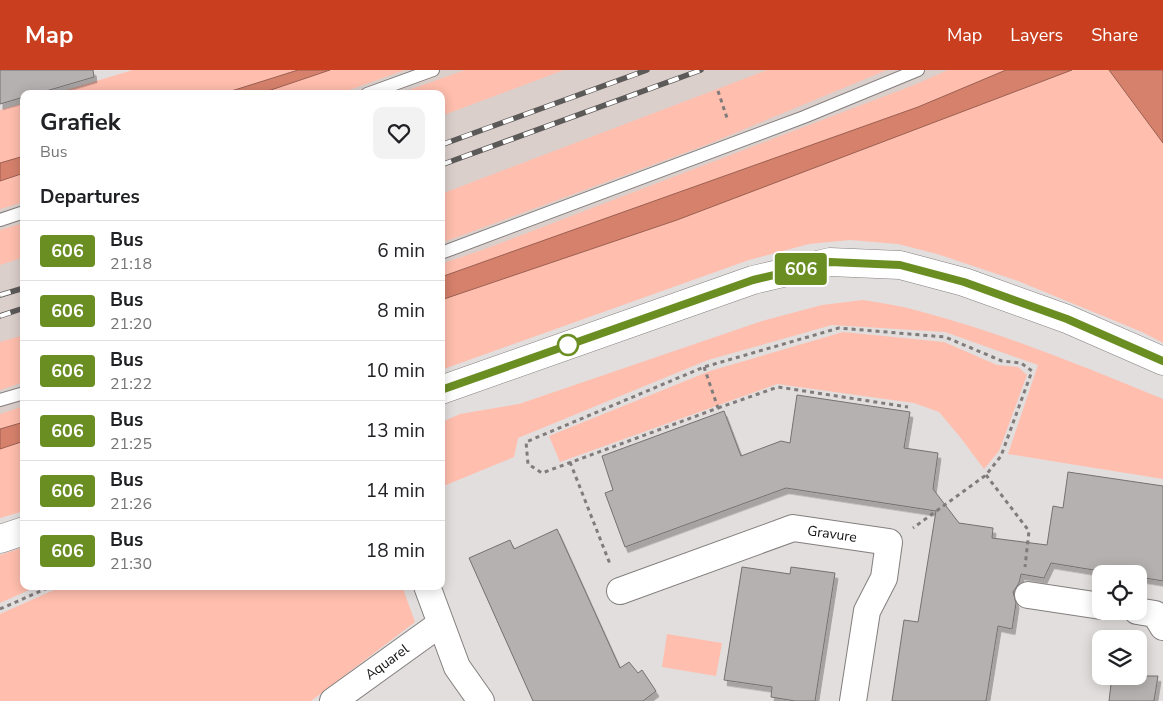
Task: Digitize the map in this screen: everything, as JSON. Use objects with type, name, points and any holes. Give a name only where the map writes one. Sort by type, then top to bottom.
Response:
[{"type":"main road","points":[[445,389],[753,280],[830,262],[900,265],[964,282],[1067,319],[1163,361]]},
{"type":"main road","points":[[0,539],[20,532]]},
{"type":"street","name":"Gravure","points":[[620,591],[794,528],[889,542]]},
{"type":"street","points":[[853,701],[867,611],[884,578],[889,542]]},
{"type":"street","points":[[428,590],[457,668],[481,701]]},
{"type":"street","points":[[1028,595],[1092,605]]},
{"type":"street","points":[[1147,613],[1155,614],[1163,627]]},
{"type":"street","name":"Aquarel","points":[[333,701],[440,624]]},
{"type":"lane","points":[[378,90],[433,70]]},
{"type":"lane","points":[[445,252],[804,117],[918,70]]},
{"type":"lane","points":[[0,220],[20,213]]},
{"type":"lane","points":[[0,400],[20,393]]},
{"type":"path","points":[[718,91],[729,124]]},
{"type":"path","points":[[889,542],[904,535],[986,475],[1001,456],[1032,371],[1020,363],[1002,361],[945,338],[839,328],[704,368],[526,442],[528,464],[542,473],[778,387],[908,407]]},
{"type":"path","points":[[704,368],[718,408]]},
{"type":"path","points":[[570,462],[620,591]]},
{"type":"path","points":[[986,475],[1030,531],[1021,594],[1028,595]]},
{"type":"path","points":[[0,609],[43,590]]},
{"type":"shaded area","points":[[133,70],[298,70],[235,90],[66,90]]},
{"type":"shaded area","points":[[298,70],[330,70],[271,90],[235,90]]},
{"type":"shaded area","points":[[330,70],[1041,70],[445,286],[445,90],[271,90]]},
{"type":"shaded area","points":[[330,70],[405,70],[349,90],[271,90]]},
{"type":"shaded area","points":[[465,70],[564,70],[445,115],[445,90],[409,90]]},
{"type":"shaded area","points":[[767,70],[887,70],[706,145],[445,242],[445,192]]},
{"type":"shaded area","points":[[948,70],[1006,70],[918,107],[445,276],[445,263],[914,85]]},
{"type":"shaded area","points":[[1006,70],[1072,70],[677,220],[445,299],[445,276],[918,107]]},
{"type":"shaded area","points":[[1072,70],[1109,70],[1163,143],[1163,343],[1142,332],[1018,281],[937,254],[898,244],[850,240],[809,244],[749,260],[445,369],[445,299],[677,220]]},
{"type":"shaded area","points":[[1109,70],[1163,70],[1163,143]]},
{"type":"shaded area","points":[[20,104],[20,157],[0,163],[0,110]]},
{"type":"shaded area","points":[[20,157],[20,174],[0,181],[0,163]]},
{"type":"shaded area","points":[[20,174],[20,435],[0,441],[0,181]]},
{"type":"shaded area","points":[[20,174],[20,203],[0,209],[0,181]]},
{"type":"shaded area","points":[[20,224],[20,258],[0,265],[0,230]]},
{"type":"shaded area","points":[[863,300],[912,309],[1012,340],[1073,362],[1163,399],[1163,479],[1008,454],[1038,365],[945,332],[832,325],[708,360],[518,438],[514,457],[445,485],[445,421],[460,414],[519,404],[762,321],[822,305]]},
{"type":"shaded area","points":[[843,332],[944,342],[997,365],[1018,367],[1027,375],[999,451],[984,469],[939,412],[914,403],[777,384],[560,462],[549,436],[710,371]]},
{"type":"shaded area","points":[[20,336],[20,383],[0,390],[0,342]]},
{"type":"shaded area","points":[[20,407],[20,423],[0,429],[0,414]]},
{"type":"shaded area","points":[[20,423],[20,442],[0,449],[0,429]]},
{"type":"shaded area","points":[[20,442],[20,512],[0,518],[0,449]]},
{"type":"shaded area","points":[[20,548],[20,590],[29,590],[0,603],[0,555]]},
{"type":"shaded area","points":[[54,590],[403,590],[415,622],[311,701],[0,701],[0,614]]},
{"type":"shaded area","points":[[667,634],[722,643],[716,676],[662,667]]},
{"type":"building","points":[[0,70],[93,70],[94,77],[50,90],[20,90],[20,98],[0,104]]},
{"type":"building","points":[[797,395],[910,412],[904,448],[938,453],[933,489],[959,523],[993,528],[992,538],[1047,545],[1053,506],[1063,508],[1068,472],[1163,486],[1163,581],[1147,578],[1147,565],[1092,565],[1092,570],[1051,563],[1044,578],[1021,574],[1019,583],[1013,592],[1016,603],[1012,629],[998,626],[986,701],[892,701],[904,620],[918,622],[936,511],[786,488],[625,547],[605,493],[613,490],[602,456],[724,411],[741,456],[781,441],[790,443]]},
{"type":"building","points":[[557,529],[620,668],[629,662],[638,673],[642,670],[656,691],[643,701],[533,701],[469,558],[510,540],[514,549]]},
{"type":"building","points":[[742,567],[790,574],[791,567],[835,573],[815,701],[795,701],[771,697],[772,687],[724,680]]},
{"type":"building","points":[[1147,676],[1158,676],[1154,701],[1109,701],[1111,685],[1147,685]]},
{"type":"railway","points":[[445,144],[647,70]]},
{"type":"railway","points":[[445,164],[701,70]]},
{"type":"railway","points":[[0,295],[20,289]]},
{"type":"railway","points":[[0,316],[20,309]]},
{"type":"bus line","name":"606","points":[[445,389],[753,280],[830,262],[900,265],[964,282],[1067,319],[1163,361]]}]
